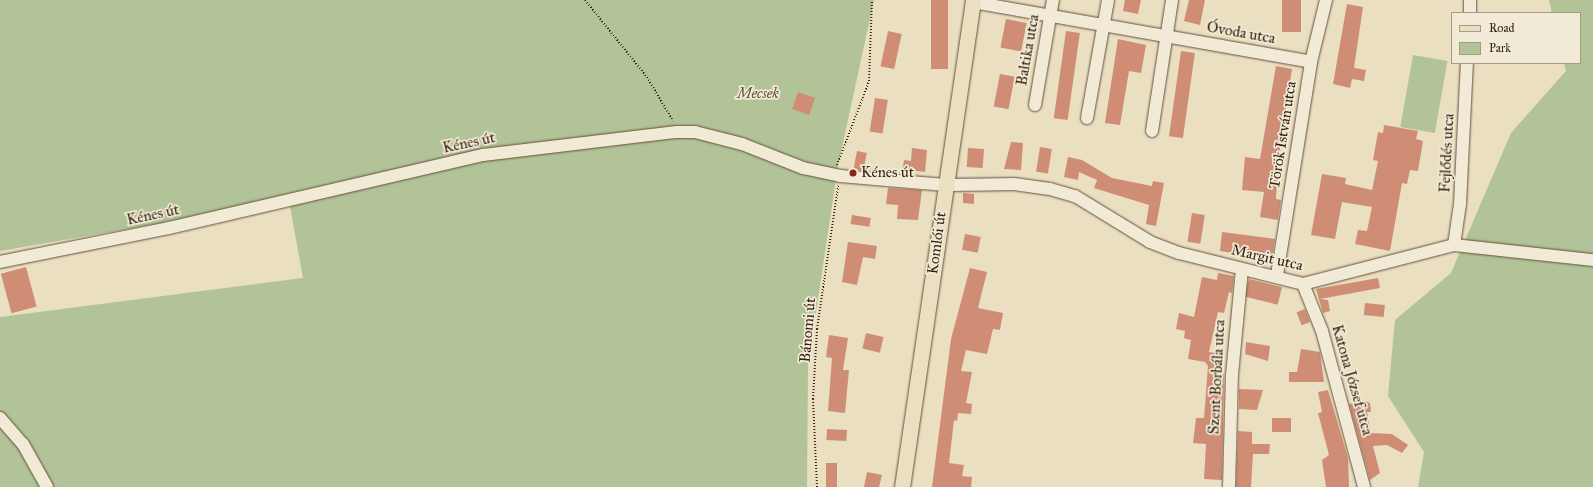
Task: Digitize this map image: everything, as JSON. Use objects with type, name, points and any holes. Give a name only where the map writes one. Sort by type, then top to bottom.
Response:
[{"type":"main road","name":"Komlói út","points":[[902,487],[972,1]]},
{"type":"street","name":"Baltika utca","points":[[1035,105],[1053,0]]},
{"type":"street","points":[[1087,118],[1108,0]]},
{"type":"street","points":[[1152,131],[1172,0]]},
{"type":"street","name":"Török István utca","points":[[1277,275],[1311,62],[1326,0]]},
{"type":"street","points":[[1470,0],[1470,12]]},
{"type":"street","name":"Óvoda utca","points":[[972,1],[1104,26],[1311,62]]},
{"type":"street","name":"Fejlődés utca","points":[[1454,245],[1460,204],[1467,64]]},
{"type":"street","name":"Kénes út","points":[[0,262],[162,230],[483,155],[677,132],[695,132],[742,144],[803,168],[837,176],[946,184]]},
{"type":"street","name":"Margit utca","points":[[946,184],[1014,184],[1050,189],[1075,196],[1150,242],[1179,254],[1242,269],[1277,275],[1303,284],[1454,245],[1593,260]]},
{"type":"street","name":"Szent Borbála utca","points":[[1229,487],[1232,375],[1242,269]]},
{"type":"street","name":"Katona József utca","points":[[1303,284],[1322,331],[1364,487]]},
{"type":"street","points":[[0,418],[23,444],[47,487]]},
{"type":"path","points":[[584,0],[647,77],[670,111],[677,132]]},
{"type":"path","name":"Bánomi út","points":[[817,487],[814,399],[817,329],[837,176],[868,81],[872,0]]},
{"type":"green space","name":"Mecsek","points":[[0,0],[874,0],[838,166],[808,365],[807,487],[0,487],[0,317],[303,278],[289,201],[0,251]]},
{"type":"green space","points":[[1549,0],[1593,0],[1593,487],[1418,487],[1424,452],[1388,396],[1395,320],[1451,273],[1511,133],[1566,71],[1564,64],[1581,64],[1581,12],[1552,12]]},
{"type":"green space","points":[[1413,55],[1447,61],[1435,133],[1400,127]]},
{"type":"building","points":[[931,0],[948,0],[948,69],[931,69]]},
{"type":"building","points":[[1125,0],[1141,0],[1138,14],[1123,11]]},
{"type":"building","points":[[1189,0],[1205,0],[1200,25],[1184,21]]},
{"type":"building","points":[[1282,0],[1301,0],[1301,32],[1282,32]]},
{"type":"building","points":[[1347,4],[1363,7],[1354,68],[1366,70],[1364,81],[1352,79],[1350,88],[1333,84]]},
{"type":"building","points":[[1006,19],[1027,23],[1021,51],[1000,47]]},
{"type":"building","points":[[888,31],[902,34],[894,69],[881,66]]},
{"type":"building","points":[[1066,31],[1080,33],[1068,120],[1054,118]]},
{"type":"building","points":[[1118,39],[1146,45],[1141,73],[1129,71],[1120,125],[1105,123]]},
{"type":"building","points":[[1181,51],[1195,53],[1183,138],[1169,136]]},
{"type":"building","points":[[1276,66],[1292,69],[1278,161],[1276,199],[1281,200],[1278,220],[1260,217],[1264,192],[1242,190],[1245,157],[1260,159]]},
{"type":"building","points":[[1000,74],[1015,77],[1008,109],[994,106]]},
{"type":"building","points":[[798,92],[815,98],[809,115],[792,109]]},
{"type":"building","points":[[875,98],[888,100],[883,134],[870,132]]},
{"type":"building","points":[[1384,125],[1418,131],[1416,139],[1423,141],[1418,171],[1410,170],[1407,184],[1402,183],[1390,251],[1355,244],[1358,230],[1367,231],[1372,207],[1342,202],[1335,239],[1311,235],[1322,174],[1346,178],[1345,184],[1372,190],[1378,161],[1373,160],[1378,132],[1383,133]]},
{"type":"building","points":[[1011,142],[1023,143],[1021,170],[1004,169]]},
{"type":"building","points":[[1040,147],[1052,149],[1048,174],[1036,172]]},
{"type":"building","points":[[912,148],[927,150],[925,172],[909,170],[912,175],[902,174],[904,160],[911,161]]},
{"type":"building","points":[[968,148],[984,149],[983,168],[967,167]]},
{"type":"building","points":[[857,151],[867,153],[863,171],[854,169]]},
{"type":"building","points":[[1068,157],[1082,160],[1112,178],[1152,186],[1153,181],[1164,183],[1156,226],[1146,224],[1149,205],[1094,188],[1097,180],[1079,172],[1078,180],[1064,177]]},
{"type":"building","points":[[888,188],[922,190],[918,220],[897,219],[898,205],[886,204]]},
{"type":"building","points":[[963,193],[974,194],[974,204],[963,203]]},
{"type":"building","points":[[1192,213],[1205,215],[1200,244],[1187,242]]},
{"type":"building","points":[[852,215],[871,218],[869,227],[851,224]]},
{"type":"building","points":[[1222,232],[1275,239],[1272,257],[1233,247],[1232,253],[1220,251]]},
{"type":"building","points":[[965,234],[981,237],[978,253],[962,250]]},
{"type":"building","points":[[848,242],[877,246],[875,259],[863,257],[857,285],[842,282]]},
{"type":"building","points":[[26,267],[37,307],[11,313],[1,274]]},
{"type":"building","points":[[970,268],[987,272],[978,308],[1003,313],[1000,330],[993,329],[987,354],[966,350],[961,371],[972,372],[966,403],[972,404],[971,414],[958,413],[957,421],[954,420],[949,463],[964,465],[962,476],[972,477],[971,487],[932,487],[951,339]]},
{"type":"building","points":[[1218,273],[1234,276],[1232,293],[1229,292],[1224,313],[1218,312],[1209,352],[1222,354],[1218,374],[1224,374],[1222,480],[1204,479],[1206,444],[1193,443],[1196,418],[1204,418],[1208,366],[1205,362],[1188,359],[1191,340],[1184,338],[1185,331],[1176,329],[1179,313],[1194,317],[1202,277],[1217,280]]},
{"type":"building","points":[[1378,278],[1380,288],[1320,299],[1328,300],[1330,311],[1323,313],[1316,289]]},
{"type":"building","points":[[1249,279],[1282,287],[1278,305],[1245,296]]},
{"type":"building","points":[[1365,303],[1385,305],[1384,317],[1364,315]]},
{"type":"building","points":[[1305,309],[1310,322],[1302,325],[1297,312]]},
{"type":"building","points":[[866,333],[884,337],[880,353],[862,349]]},
{"type":"building","points":[[829,335],[848,338],[843,370],[849,370],[845,413],[828,411],[832,358],[826,357]]},
{"type":"building","points":[[1246,342],[1270,346],[1268,361],[1245,354]]},
{"type":"building","points":[[1301,349],[1320,352],[1324,382],[1289,382],[1289,372],[1297,372]]},
{"type":"building","points":[[1239,389],[1263,390],[1257,410],[1239,409]]},
{"type":"building","points":[[1328,390],[1348,458],[1349,487],[1326,487],[1322,460],[1329,455],[1318,413],[1322,412],[1318,392]]},
{"type":"building","points":[[1365,401],[1370,403],[1371,412],[1367,412],[1371,433],[1392,434],[1408,445],[1402,453],[1387,445],[1373,446],[1380,473],[1370,480],[1349,404]]},
{"type":"building","points":[[1272,418],[1291,418],[1291,432],[1272,432]]},
{"type":"building","points":[[827,429],[847,430],[846,441],[826,440]]},
{"type":"building","points":[[1238,431],[1252,432],[1252,444],[1270,444],[1269,454],[1253,454],[1251,487],[1236,487]]},
{"type":"building","points":[[826,463],[837,463],[837,487],[826,487]]},
{"type":"building","points":[[867,472],[882,475],[879,487],[864,487]]},
{"type":"place","name":"Kénes út","points":[[853,173]]}]
